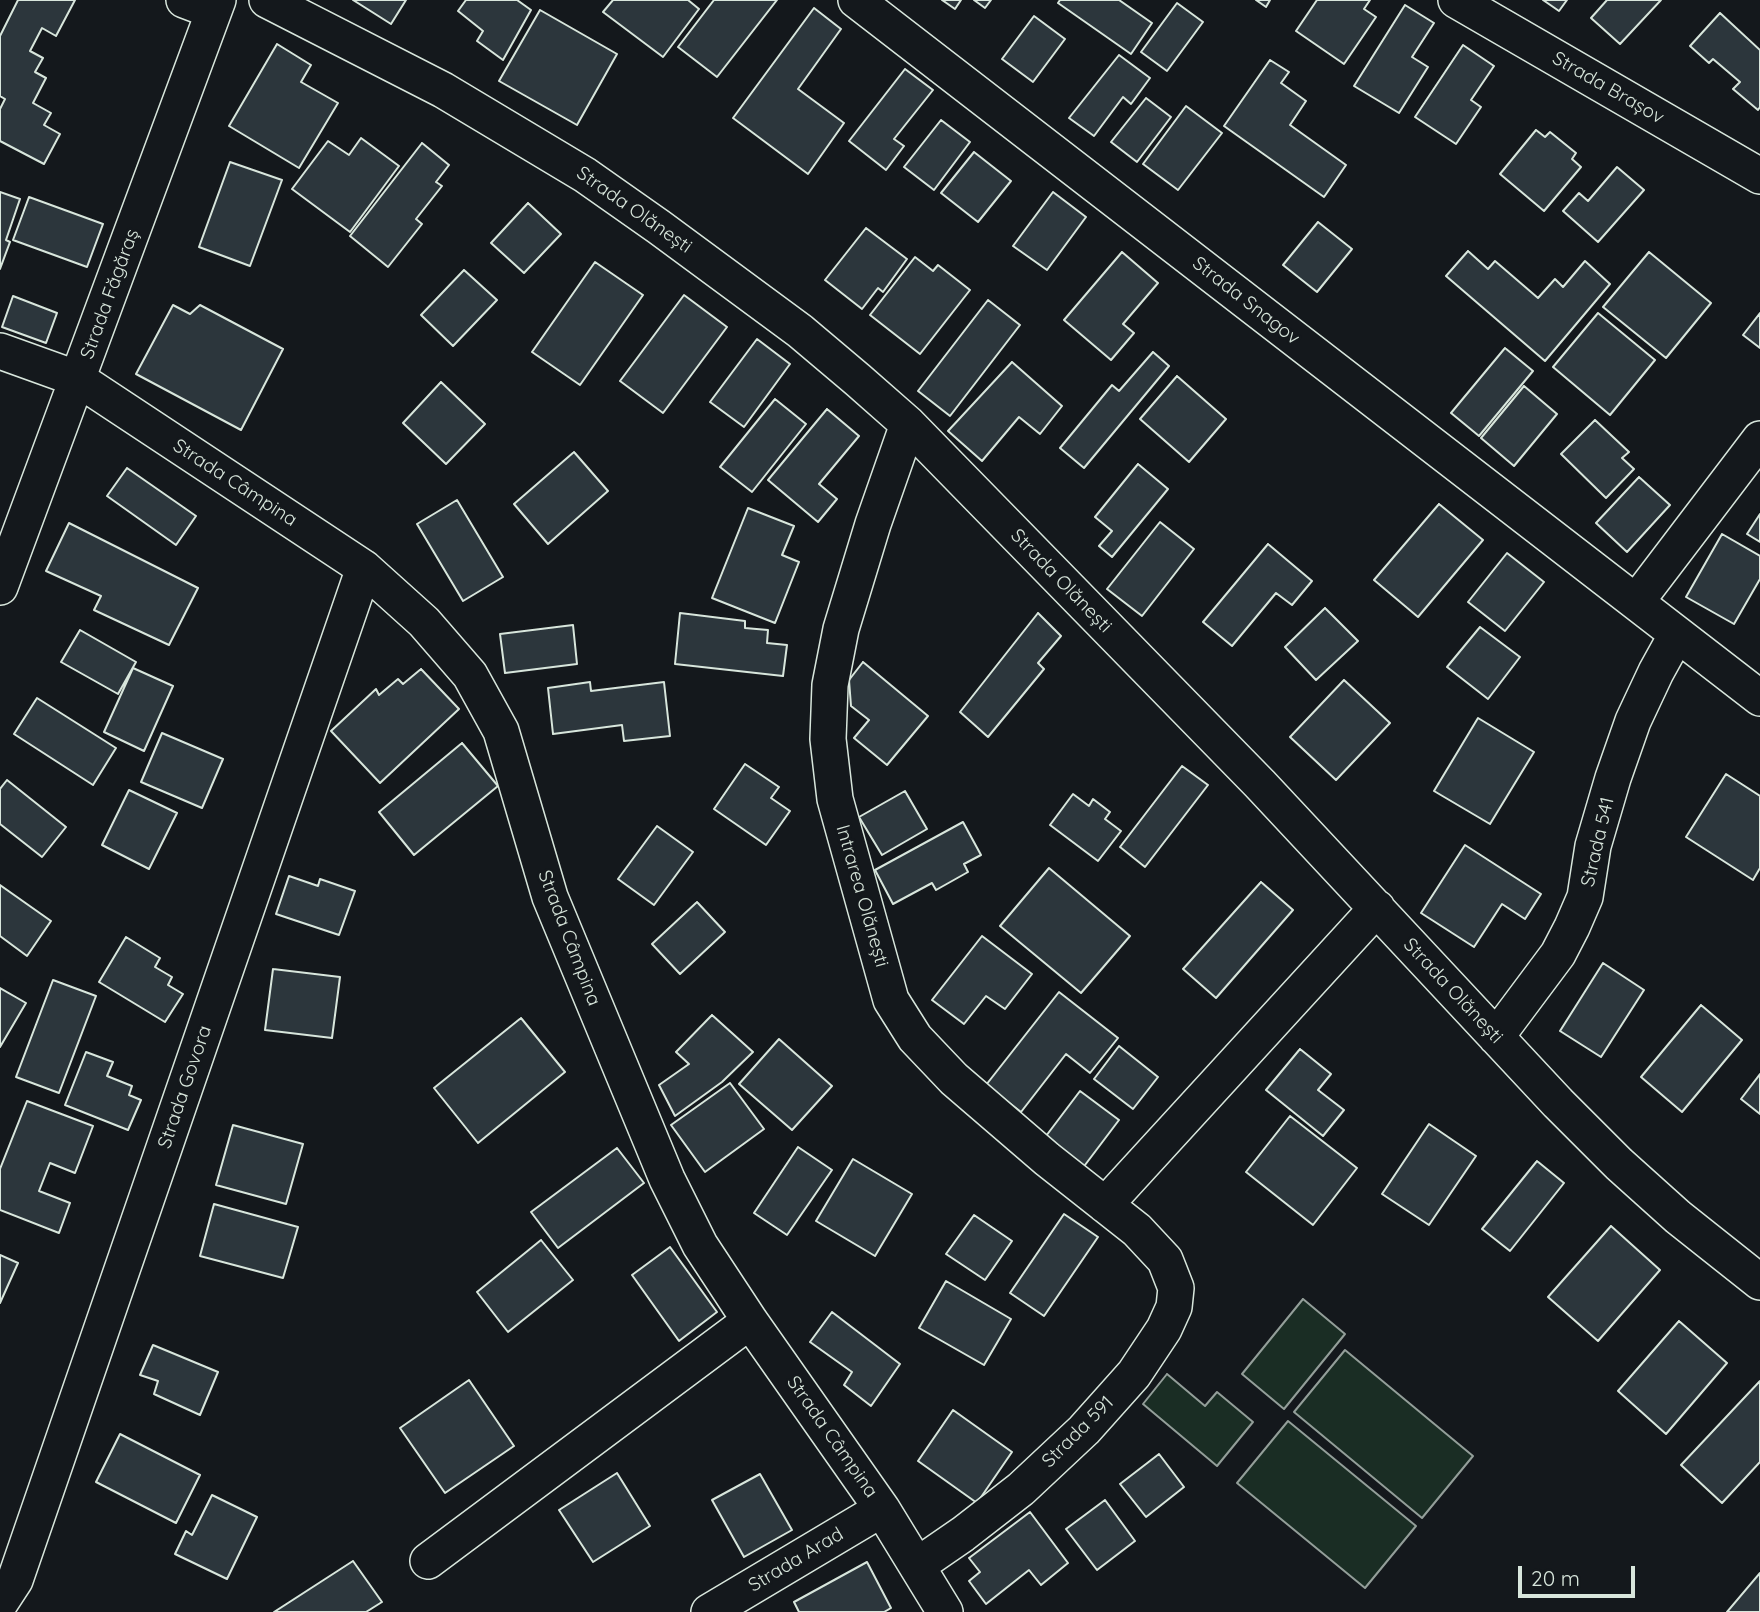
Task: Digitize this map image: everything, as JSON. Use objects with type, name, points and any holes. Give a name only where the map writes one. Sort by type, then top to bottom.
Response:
[{"type":"street","name":"Strada Olănești","points":[[267,0],[443,90],[585,175],[800,331],[908,424],[1377,908],[1496,1037],[1619,1164],[1678,1217],[1760,1282]]},
{"type":"street","name":"Strada Snagov","points":[[856,0],[1760,698]]},
{"type":"street","name":"Strada Brașov","points":[[1456,0],[1760,176]]},
{"type":"street","name":"Strada Făgăraș","points":[[0,587],[78,379],[205,4]]},
{"type":"street","name":"Strada Câmpina","points":[[0,351],[78,379],[364,568],[424,622],[470,675],[501,731],[550,897],[667,1179],[700,1245],[882,1509],[945,1612]]},
{"type":"street","name":"Intrarea Olănești","points":[[908,424],[873,524],[841,629],[830,685],[828,739],[835,799],[891,1000],[915,1038],[954,1079],[1137,1230],[1165,1260]]},
{"type":"street","points":[[1636,602],[1760,439]]},
{"type":"street","name":"Strada Govora","points":[[0,1603],[15,1580],[364,568]]},
{"type":"street","name":"Strada 541","points":[[1496,1037],[1558,954],[1572,927],[1585,897],[1593,846],[1633,721],[1677,634]]},
{"type":"street","points":[[1105,1205],[1377,908]]},
{"type":"street","name":"Strada 591","points":[[918,1565],[1021,1489],[1084,1430],[1134,1374],[1164,1329],[1174,1307],[1176,1288],[1165,1260]]},
{"type":"street","points":[[428,1561],[750,1321]]},
{"type":"street","name":"Strada Arad","points":[[709,1612],[882,1509]]},
{"type":"green space","points":[[1303,1299],[1345,1334],[1284,1409],[1242,1374]]},
{"type":"green space","points":[[1345,1350],[1473,1456],[1422,1518],[1294,1412]]},
{"type":"green space","points":[[1167,1374],[1205,1406],[1217,1392],[1253,1422],[1217,1466],[1143,1404]]},
{"type":"green space","points":[[1288,1421],[1416,1526],[1365,1588],[1237,1483]]},
{"type":"building","points":[[18,0],[75,0],[56,36],[42,28],[30,51],[43,58],[35,72],[46,78],[33,103],[51,113],[44,125],[60,134],[44,164],[0,141],[0,109],[5,99],[0,96],[0,36]]},
{"type":"building","points":[[353,0],[406,0],[391,24]]},
{"type":"building","points":[[466,0],[517,0],[531,10],[503,60],[477,41],[483,31],[458,11]]},
{"type":"building","points":[[613,0],[688,0],[699,9],[663,57],[603,12]]},
{"type":"building","points":[[714,0],[777,0],[717,77],[678,47]]},
{"type":"building","points":[[942,0],[961,0],[955,9]]},
{"type":"building","points":[[974,0],[991,0],[985,8]]},
{"type":"building","points":[[1060,0],[1119,0],[1152,23],[1131,54],[1058,3]]},
{"type":"building","points":[[1256,0],[1270,0],[1266,7]]},
{"type":"building","points":[[1317,0],[1370,0],[1364,9],[1376,17],[1344,64],[1296,31]]},
{"type":"building","points":[[1543,0],[1567,0],[1559,11]]},
{"type":"building","points":[[1607,0],[1661,0],[1620,44],[1591,18]]},
{"type":"building","points":[[1177,3],[1203,22],[1167,71],[1141,52]]},
{"type":"building","points":[[1405,5],[1434,23],[1412,57],[1428,67],[1399,113],[1354,86]]},
{"type":"building","points":[[814,8],[841,29],[798,89],[844,123],[808,174],[733,118]]},
{"type":"building","points":[[540,10],[617,54],[577,125],[499,81]]},
{"type":"building","points":[[1720,13],[1760,50],[1758,110],[1733,89],[1740,82],[1713,59],[1709,63],[1690,46]]},
{"type":"building","points":[[1034,16],[1065,39],[1033,82],[1002,59]]},
{"type":"building","points":[[277,44],[311,65],[301,82],[338,103],[299,168],[229,126]]},
{"type":"building","points":[[1463,45],[1494,66],[1471,100],[1481,107],[1456,144],[1415,117]]},
{"type":"building","points":[[1119,55],[1150,78],[1131,104],[1123,97],[1094,136],[1069,118]]},
{"type":"building","points":[[1270,60],[1289,72],[1281,83],[1306,101],[1290,125],[1346,165],[1324,197],[1224,126]]},
{"type":"building","points":[[905,69],[933,90],[894,139],[904,146],[886,170],[849,141]]},
{"type":"building","points":[[1146,98],[1171,117],[1137,162],[1111,142]]},
{"type":"building","points":[[1186,106],[1222,133],[1178,190],[1143,164]]},
{"type":"building","points":[[941,120],[970,142],[934,190],[904,167]]},
{"type":"building","points":[[1536,130],[1545,137],[1550,132],[1576,153],[1572,159],[1581,167],[1544,211],[1500,174]]},
{"type":"building","points":[[361,138],[399,166],[350,232],[292,189],[328,141],[349,155]]},
{"type":"building","points":[[422,143],[449,165],[436,182],[442,186],[416,219],[422,224],[388,267],[350,236]]},
{"type":"building","points":[[974,152],[1011,181],[978,222],[941,193]]},
{"type":"building","points":[[230,162],[282,180],[250,266],[199,247]]},
{"type":"building","points":[[1617,167],[1644,190],[1598,242],[1563,211],[1579,193],[1588,201]]},
{"type":"building","points":[[0,192],[20,199],[6,240],[10,242],[0,269]]},
{"type":"building","points":[[1053,192],[1086,217],[1047,270],[1013,246]]},
{"type":"building","points":[[29,197],[103,224],[87,267],[13,240]]},
{"type":"building","points":[[528,203],[561,234],[524,273],[491,243]]},
{"type":"building","points":[[1318,222],[1352,249],[1317,292],[1283,265]]},
{"type":"building","points":[[866,228],[907,259],[883,292],[878,288],[862,309],[825,280]]},
{"type":"building","points":[[1468,251],[1488,269],[1495,261],[1538,298],[1555,279],[1563,287],[1585,261],[1610,284],[1545,361],[1446,276]]},
{"type":"building","points":[[1122,252],[1158,283],[1123,324],[1134,333],[1111,360],[1064,320]]},
{"type":"building","points":[[1649,252],[1711,303],[1666,358],[1603,307]]},
{"type":"building","points":[[915,257],[933,271],[938,265],[970,290],[920,354],[870,315]]},
{"type":"building","points":[[595,262],[643,295],[580,385],[532,352]]},
{"type":"building","points":[[464,270],[497,300],[453,346],[421,315]]},
{"type":"building","points":[[684,295],[727,327],[663,413],[620,381]]},
{"type":"building","points":[[13,296],[57,313],[46,343],[2,327]]},
{"type":"building","points":[[988,300],[1020,325],[950,416],[918,391]]},
{"type":"building","points":[[173,305],[190,314],[200,305],[283,349],[241,430],[136,374]]},
{"type":"building","points":[[1598,313],[1655,360],[1610,415],[1553,367]]},
{"type":"building","points":[[1760,313],[1760,348],[1743,335]]},
{"type":"building","points":[[757,339],[790,364],[744,427],[710,402]]},
{"type":"building","points":[[1505,348],[1533,371],[1479,436],[1451,413]]},
{"type":"building","points":[[1153,352],[1169,366],[1084,468],[1060,448],[1112,385],[1119,391]]},
{"type":"building","points":[[1012,362],[1062,406],[1040,434],[1019,417],[982,461],[948,431]]},
{"type":"building","points":[[1177,376],[1226,419],[1189,462],[1140,419]]},
{"type":"building","points":[[441,382],[485,424],[446,464],[403,423]]},
{"type":"building","points":[[1524,386],[1557,414],[1514,466],[1481,438]]},
{"type":"building","points":[[775,399],[806,424],[752,492],[720,467]]},
{"type":"building","points":[[827,409],[859,436],[819,484],[837,499],[818,522],[768,480]]},
{"type":"building","points":[[1595,420],[1629,452],[1622,458],[1634,469],[1606,498],[1561,454]]},
{"type":"building","points":[[574,452],[608,491],[548,544],[514,504]]},
{"type":"building","points":[[1138,464],[1168,489],[1112,557],[1099,546],[1112,531],[1095,517]]},
{"type":"building","points":[[127,468],[196,516],[176,545],[107,496]]},
{"type":"building","points":[[1639,477],[1670,505],[1627,552],[1596,523]]},
{"type":"building","points":[[457,500],[503,577],[463,601],[417,524]]},
{"type":"building","points":[[1439,504],[1483,540],[1418,617],[1374,580]]},
{"type":"building","points":[[748,508],[794,526],[782,555],[799,562],[775,623],[712,598]]},
{"type":"building","points":[[1760,514],[1760,542],[1747,534]]},
{"type":"building","points":[[1160,522],[1194,549],[1142,616],[1107,589]]},
{"type":"building","points":[[69,523],[198,588],[169,645],[94,610],[101,596],[46,571]]},
{"type":"building","points":[[1722,534],[1760,556],[1760,579],[1734,624],[1686,597]]},
{"type":"building","points":[[1268,544],[1312,581],[1292,605],[1276,593],[1232,646],[1203,622]]},
{"type":"building","points":[[1507,553],[1544,582],[1505,631],[1468,602]]},
{"type":"building","points":[[1325,608],[1358,641],[1316,680],[1285,647]]},
{"type":"building","points":[[680,613],[745,621],[745,628],[768,630],[767,643],[787,645],[783,676],[675,664]]},
{"type":"building","points":[[1038,613],[1061,636],[1038,663],[1044,669],[988,737],[960,712]]},
{"type":"building","points":[[573,625],[577,664],[505,673],[500,634]]},
{"type":"building","points":[[1480,627],[1520,657],[1488,699],[1447,667]]},
{"type":"building","points":[[80,630],[136,662],[118,694],[61,662]]},
{"type":"building","points":[[863,662],[928,716],[887,765],[854,738],[869,720],[851,706],[849,680]]},
{"type":"building","points":[[133,668],[173,686],[144,751],[104,732]]},
{"type":"building","points":[[421,669],[459,709],[380,783],[331,731],[376,689],[379,695],[398,679],[403,684]]},
{"type":"building","points":[[1344,680],[1390,723],[1336,780],[1290,737]]},
{"type":"building","points":[[590,682],[591,691],[664,682],[670,736],[624,741],[622,725],[553,734],[548,688]]},
{"type":"building","points":[[37,698],[116,748],[93,785],[14,734]]},
{"type":"building","points":[[1478,718],[1534,752],[1490,824],[1434,791]]},
{"type":"building","points":[[162,733],[223,759],[202,808],[141,782]]},
{"type":"building","points":[[462,743],[498,786],[414,855],[379,812]]},
{"type":"building","points":[[745,764],[779,787],[771,798],[790,811],[766,845],[714,809]]},
{"type":"building","points":[[1182,766],[1208,785],[1145,867],[1120,847]]},
{"type":"building","points":[[1726,774],[1760,796],[1760,868],[1753,880],[1686,837]]},
{"type":"building","points":[[7,780],[66,827],[42,857],[0,824],[0,789]]},
{"type":"building","points":[[129,790],[177,813],[149,869],[102,845]]},
{"type":"building","points":[[905,791],[927,829],[882,855],[859,817]]},
{"type":"building","points":[[1073,794],[1089,806],[1093,799],[1110,812],[1105,819],[1121,831],[1098,861],[1050,825]]},
{"type":"building","points":[[963,822],[981,855],[964,864],[968,872],[936,890],[932,883],[893,904],[875,870]]},
{"type":"building","points":[[657,826],[693,852],[654,905],[618,879]]},
{"type":"building","points":[[1465,845],[1541,894],[1525,919],[1502,904],[1474,947],[1421,913]]},
{"type":"building","points":[[1049,868],[1130,936],[1081,993],[1000,926]]},
{"type":"building","points":[[289,876],[318,886],[320,879],[355,891],[339,935],[276,914]]},
{"type":"building","points":[[1261,882],[1293,910],[1216,998],[1183,969]]},
{"type":"building","points":[[0,885],[51,921],[27,956],[0,936]]},
{"type":"building","points":[[697,902],[725,932],[680,974],[652,944]]},
{"type":"building","points":[[982,936],[1032,974],[1005,1009],[986,996],[964,1024],[932,1000]]},
{"type":"building","points":[[126,937],[160,958],[155,967],[172,977],[168,985],[183,994],[165,1022],[99,982]]},
{"type":"building","points":[[1603,963],[1644,990],[1601,1057],[1560,1031]]},
{"type":"building","points":[[273,969],[340,977],[332,1038],[265,1030]]},
{"type":"building","points":[[53,980],[96,996],[59,1093],[16,1077]]},
{"type":"building","points":[[0,988],[26,1003],[0,1047]]},
{"type":"building","points":[[1059,992],[1118,1038],[1090,1073],[1066,1054],[1021,1112],[986,1085]]},
{"type":"building","points":[[1701,1005],[1742,1040],[1682,1112],[1641,1077]]},
{"type":"building","points":[[712,1015],[753,1052],[722,1082],[675,1116],[659,1085],[689,1064],[676,1052]]},
{"type":"building","points":[[521,1018],[565,1072],[478,1143],[434,1088]]},
{"type":"building","points":[[779,1039],[832,1086],[792,1130],[739,1084]]},
{"type":"building","points":[[1119,1046],[1158,1077],[1133,1109],[1094,1079]]},
{"type":"building","points":[[1300,1049],[1331,1074],[1318,1090],[1344,1110],[1323,1136],[1266,1090]]},
{"type":"building","points":[[86,1052],[113,1062],[107,1076],[132,1086],[129,1095],[141,1100],[128,1130],[65,1105]]},
{"type":"building","points":[[1760,1074],[1760,1114],[1741,1099]]},
{"type":"building","points":[[730,1083],[764,1129],[705,1172],[671,1125]]},
{"type":"building","points":[[1080,1091],[1119,1120],[1082,1169],[1043,1140]]},
{"type":"building","points":[[27,1101],[93,1126],[75,1173],[50,1163],[39,1191],[70,1203],[59,1233],[0,1210],[0,1169]]},
{"type":"building","points":[[1290,1116],[1357,1168],[1313,1225],[1246,1172]]},
{"type":"building","points":[[1429,1124],[1476,1156],[1429,1225],[1382,1194]]},
{"type":"building","points":[[233,1125],[303,1144],[286,1204],[216,1185]]},
{"type":"building","points":[[798,1147],[832,1170],[787,1235],[754,1213]]},
{"type":"building","points":[[617,1148],[644,1183],[558,1248],[531,1212]]},
{"type":"building","points":[[853,1159],[912,1194],[875,1256],[816,1221]]},
{"type":"building","points":[[1537,1161],[1564,1183],[1510,1251],[1482,1229]]},
{"type":"building","points":[[214,1204],[298,1227],[283,1278],[200,1256]]},
{"type":"building","points":[[1064,1214],[1098,1237],[1044,1316],[1010,1293]]},
{"type":"building","points":[[974,1215],[1012,1241],[985,1280],[946,1254]]},
{"type":"building","points":[[1611,1226],[1660,1270],[1598,1341],[1548,1297]]},
{"type":"building","points":[[541,1240],[573,1280],[508,1332],[477,1292]]},
{"type":"building","points":[[670,1247],[717,1312],[679,1341],[632,1275]]},
{"type":"building","points":[[0,1255],[18,1263],[0,1303]]},
{"type":"building","points":[[946,1281],[1011,1319],[984,1365],[919,1328]]},
{"type":"building","points":[[832,1312],[900,1364],[871,1406],[844,1385],[852,1372],[810,1342]]},
{"type":"building","points":[[1679,1321],[1727,1363],[1666,1434],[1618,1391]]},
{"type":"building","points":[[153,1345],[218,1372],[200,1415],[154,1394],[158,1381],[140,1375]]},
{"type":"building","points":[[469,1380],[514,1446],[445,1493],[400,1428]]},
{"type":"building","points":[[1760,1381],[1760,1462],[1722,1503],[1681,1465]]},
{"type":"building","points":[[953,1410],[1012,1452],[977,1503],[918,1461]]},
{"type":"building","points":[[120,1434],[200,1475],[176,1523],[96,1482]]},
{"type":"building","points":[[1159,1454],[1184,1487],[1146,1517],[1120,1484]]},
{"type":"building","points":[[617,1473],[650,1526],[593,1562],[559,1510]]},
{"type":"building","points":[[760,1474],[792,1530],[744,1557],[712,1500]]},
{"type":"building","points":[[212,1495],[257,1517],[227,1579],[175,1554],[186,1531],[192,1535]]},
{"type":"building","points":[[1105,1500],[1135,1541],[1097,1570],[1066,1529]]},
{"type":"building","points":[[1030,1512],[1068,1563],[1041,1585],[1029,1570],[986,1604],[969,1581],[980,1572],[969,1558]]},
{"type":"building","points":[[353,1561],[382,1602],[366,1612],[274,1612]]},
{"type":"building","points":[[867,1562],[891,1608],[884,1612],[799,1612],[794,1602]]},
{"type":"building","points":[[1760,1573],[1760,1612],[1727,1612]]}]
